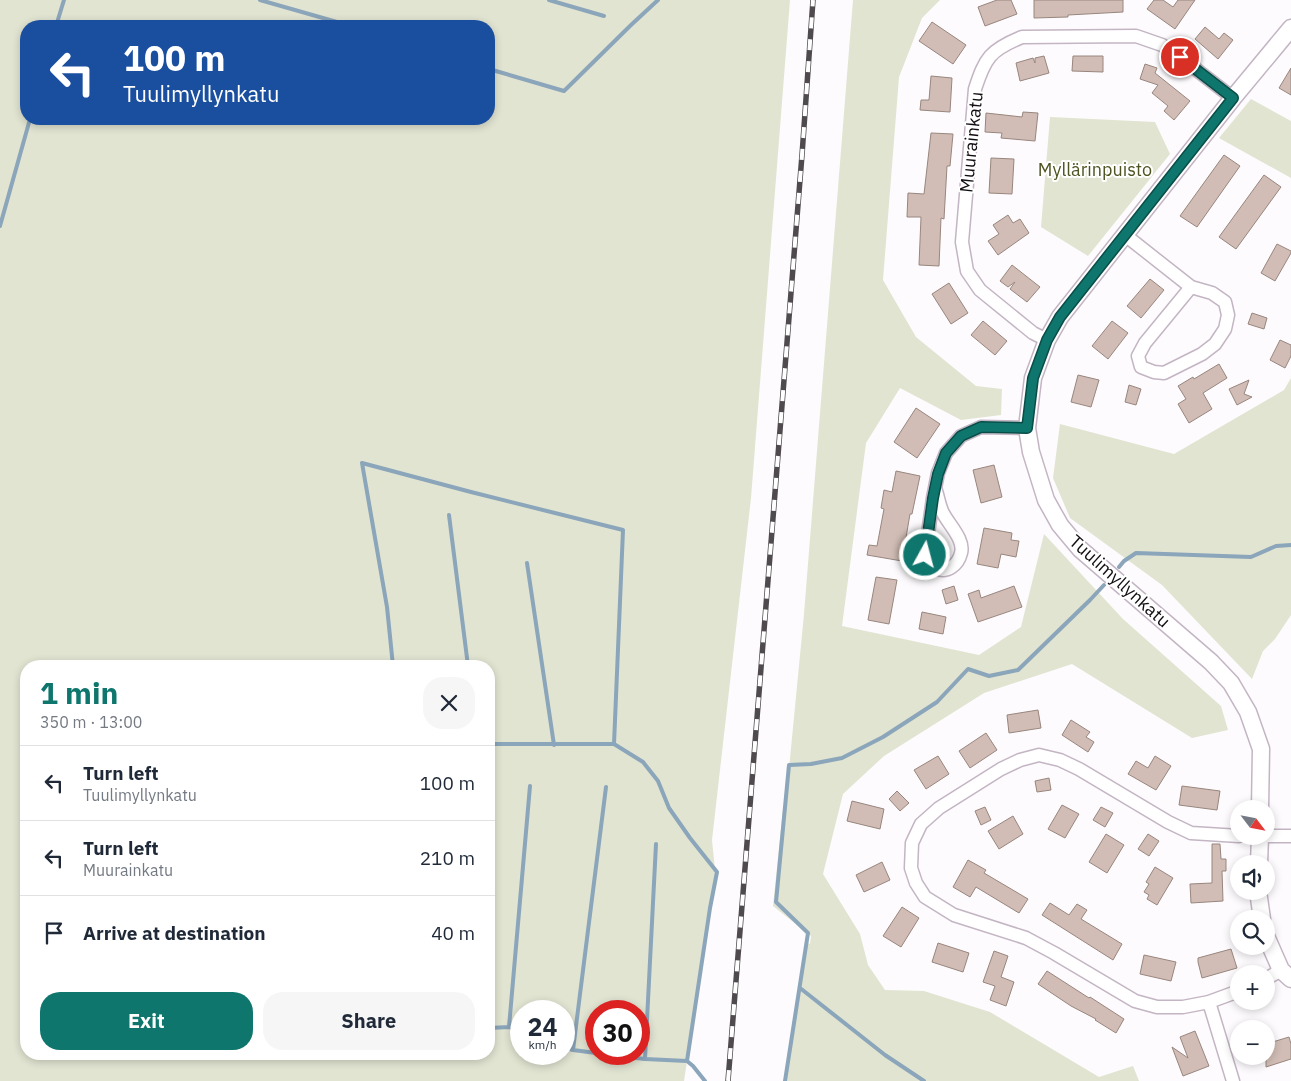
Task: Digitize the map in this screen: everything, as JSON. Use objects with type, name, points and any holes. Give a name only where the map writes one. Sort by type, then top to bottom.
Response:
[{"type":"street","name":"Tuulimyllynkatu","points":[[1260,800],[1261,749],[1248,712],[1231,683],[1211,662],[1080,548],[1060,525],[1046,500],[1038,478],[1027,428],[1033,378],[1047,340],[1060,317],[1233,98],[1291,28]]},
{"type":"street","name":"Muurainkatu","points":[[1047,340],[1033,333],[980,290],[967,271],[962,242],[975,90],[981,69],[990,55],[1006,44],[1022,38],[1136,36],[1162,45],[1233,98]]},
{"type":"street","points":[[1125,234],[1190,287],[1212,293],[1225,302],[1228,315],[1225,329],[1214,344],[1202,354],[1164,373],[1154,372],[1141,367],[1138,356],[1145,343],[1190,287]]},
{"type":"street","points":[[935,488],[942,512],[960,542],[962,552],[956,564],[949,569],[935,568],[930,564],[925,555],[935,488],[946,453],[961,436],[981,427],[1027,428]]},
{"type":"street","points":[[1230,835],[1191,833],[1168,822],[1079,769],[1060,760],[1039,755],[1020,760],[1001,769],[939,808],[921,824],[912,843],[911,868],[916,883],[925,897],[954,915],[1026,938],[1135,1001],[1157,1007],[1182,1007],[1209,1002],[1230,994]]},
{"type":"street","points":[[1275,836],[1291,836]]},
{"type":"street","points":[[1275,953],[1286,974]]},
{"type":"street","points":[[1209,1002],[1234,1081]]},
{"type":"green space","points":[[0,0],[790,0],[751,498],[712,840],[715,870],[717,872],[684,1081],[0,1081]]},
{"type":"green space","points":[[853,0],[940,0],[922,18],[899,77],[883,280],[916,337],[976,386],[1002,389],[1001,415],[961,420],[900,388],[866,443],[842,626],[979,655],[1021,627],[1044,534],[1123,619],[1221,706],[1228,730],[1192,738],[1072,664],[984,693],[884,756],[843,794],[823,874],[860,934],[868,965],[885,990],[924,991],[990,1012],[1099,1077],[1133,1066],[1139,1081],[785,1081],[806,942],[810,944],[811,936],[773,906],[783,809],[785,810],[804,614]]},
{"type":"green space","points":[[1251,99],[1291,121],[1291,178],[1219,138]]},
{"type":"green space","name":"Myllärinpuisto","points":[[1050,117],[1155,122],[1170,154],[1088,256],[1041,227]]},
{"type":"green space","points":[[1291,378],[1291,615],[1275,639],[1263,651],[1252,679],[1162,585],[1070,518],[1053,478],[1060,424],[1174,454],[1284,390]]},
{"type":"building","points":[[997,0],[1011,0],[1017,14],[985,26],[978,7]]},
{"type":"building","points":[[1034,0],[1123,0],[1123,12],[1034,18]]},
{"type":"building","points":[[1154,0],[1163,0],[1173,7],[1178,0],[1195,0],[1175,29],[1147,9]]},
{"type":"building","points":[[932,22],[966,45],[953,64],[919,41]]},
{"type":"building","points":[[1205,27],[1219,39],[1224,33],[1233,40],[1218,59],[1195,39]]},
{"type":"building","points":[[1044,56],[1049,73],[1020,81],[1016,63],[1033,58],[1035,63],[1035,58]]},
{"type":"building","points":[[1073,56],[1103,56],[1103,72],[1072,71]]},
{"type":"building","points":[[1145,64],[1157,68],[1155,73],[1190,101],[1174,120],[1164,111],[1168,106],[1152,93],[1158,85],[1140,79]]},
{"type":"building","points":[[1291,68],[1291,95],[1279,88]]},
{"type":"building","points":[[931,76],[952,78],[950,112],[920,110],[921,100],[929,100]]},
{"type":"building","points":[[1023,112],[1038,113],[1035,141],[1001,138],[1002,133],[985,132],[986,113],[1022,117]]},
{"type":"building","points":[[931,133],[953,134],[950,166],[947,166],[944,219],[941,218],[939,266],[919,265],[921,217],[907,217],[908,193],[924,194]]},
{"type":"building","points":[[1224,155],[1240,166],[1197,227],[1180,216]]},
{"type":"building","points":[[991,158],[1014,159],[1012,194],[989,193]]},
{"type":"building","points":[[1264,175],[1281,187],[1236,249],[1219,237]]},
{"type":"building","points":[[1008,215],[1013,223],[1020,219],[1029,233],[998,255],[988,241],[999,234],[993,225]]},
{"type":"building","points":[[1277,244],[1291,251],[1291,253],[1275,281],[1261,273]]},
{"type":"building","points":[[1012,265],[1040,287],[1027,302],[1010,289],[1015,282],[1008,287],[1000,281]]},
{"type":"building","points":[[1150,279],[1164,290],[1141,318],[1127,306]]},
{"type":"building","points":[[949,283],[968,313],[951,324],[932,294]]},
{"type":"building","points":[[1252,313],[1267,318],[1264,329],[1248,324]]},
{"type":"building","points":[[983,321],[1007,341],[995,355],[971,335]]},
{"type":"building","points":[[1112,321],[1128,333],[1108,359],[1092,346]]},
{"type":"building","points":[[1280,340],[1291,345],[1291,356],[1285,368],[1270,360]]},
{"type":"building","points":[[1219,364],[1227,378],[1203,393],[1212,409],[1189,423],[1178,404],[1186,399],[1178,386]]},
{"type":"building","points":[[1078,375],[1099,380],[1091,407],[1071,402]]},
{"type":"building","points":[[1249,380],[1244,394],[1252,397],[1237,405],[1229,389]]},
{"type":"building","points":[[1129,385],[1141,389],[1136,405],[1125,402]]},
{"type":"building","points":[[916,408],[940,424],[917,458],[894,442]]},
{"type":"building","points":[[994,465],[1002,497],[981,503],[973,470]]},
{"type":"building","points":[[896,471],[920,476],[912,514],[910,514],[902,561],[867,555],[869,545],[877,546],[884,509],[881,508],[884,490],[892,492]]},
{"type":"building","points":[[984,528],[1012,533],[1011,540],[1019,541],[1016,557],[1001,554],[998,568],[977,564]]},
{"type":"building","points":[[876,577],[897,580],[889,624],[868,620]]},
{"type":"building","points":[[954,586],[958,600],[946,604],[942,590]]},
{"type":"building","points":[[1014,586],[1022,607],[978,622],[968,594],[979,590],[981,598]]},
{"type":"building","points":[[922,612],[946,617],[943,634],[919,629]]},
{"type":"building","points":[[1038,710],[1041,728],[1009,733],[1007,715]]},
{"type":"building","points":[[1071,720],[1090,732],[1086,737],[1094,742],[1088,752],[1062,735]]},
{"type":"building","points":[[986,733],[997,750],[970,768],[959,751]]},
{"type":"building","points":[[938,756],[949,774],[926,789],[914,770]]},
{"type":"building","points":[[1155,756],[1171,766],[1156,790],[1128,774],[1136,761],[1148,768]]},
{"type":"building","points":[[1049,778],[1051,790],[1037,792],[1035,781]]},
{"type":"building","points":[[1182,786],[1220,791],[1217,810],[1179,805]]},
{"type":"building","points":[[897,791],[909,803],[900,811],[889,799]]},
{"type":"building","points":[[852,801],[884,809],[880,829],[847,821]]},
{"type":"building","points":[[1062,805],[1079,814],[1065,838],[1048,829]]},
{"type":"building","points":[[985,807],[991,820],[981,825],[975,811]]},
{"type":"building","points":[[1101,807],[1113,813],[1105,827],[1093,820]]},
{"type":"building","points":[[1013,816],[1023,834],[999,849],[988,831]]},
{"type":"building","points":[[1106,834],[1124,845],[1107,873],[1089,862]]},
{"type":"building","points":[[1148,834],[1159,841],[1149,856],[1138,849]]},
{"type":"building","points":[[1212,844],[1220,844],[1221,859],[1226,859],[1226,871],[1222,871],[1223,901],[1191,903],[1190,884],[1212,883]]},
{"type":"building","points":[[968,860],[986,870],[984,873],[1028,899],[1019,913],[976,887],[970,897],[953,887]]},
{"type":"building","points":[[882,862],[890,880],[864,892],[856,875]]},
{"type":"building","points":[[1155,867],[1173,878],[1157,905],[1147,899],[1149,895],[1144,892],[1149,884],[1146,882]]},
{"type":"building","points":[[1050,903],[1069,915],[1077,904],[1087,910],[1081,919],[1122,944],[1113,960],[1042,915]]},
{"type":"building","points":[[902,907],[919,918],[901,947],[883,936]]},
{"type":"building","points":[[938,943],[969,953],[963,972],[932,962]]},
{"type":"building","points":[[1230,949],[1230,955],[1233,955],[1236,965],[1230,965],[1230,970],[1202,978],[1198,958]]},
{"type":"building","points":[[994,951],[1008,956],[1001,977],[1014,982],[1006,1006],[990,1000],[995,986],[983,982]]},
{"type":"building","points":[[1144,955],[1176,962],[1171,981],[1140,974]]},
{"type":"building","points":[[1047,971],[1124,1019],[1116,1033],[1038,984]]},
{"type":"building","points":[[1195,1031],[1209,1066],[1183,1076],[1172,1047],[1188,1058],[1180,1037]]},
{"type":"building","points":[[1289,1037],[1291,1059],[1275,1064],[1275,1041]]},
{"type":"waterway","points":[[58,20],[64,0]]},
{"type":"waterway","points":[[260,0],[330,20]]},
{"type":"waterway","points":[[549,0],[604,16]]},
{"type":"waterway","points":[[495,71],[564,91],[658,0]]},
{"type":"waterway","points":[[0,226],[28,125]]},
{"type":"waterway","points":[[392,660],[387,607],[362,463],[623,530],[614,744]]},
{"type":"waterway","points":[[449,515],[467,660]]},
{"type":"waterway","points":[[1119,567],[1136,553],[1251,557],[1276,546],[1291,545]]},
{"type":"waterway","points":[[527,563],[554,745]]},
{"type":"waterway","points":[[785,1081],[808,933],[776,902],[789,765],[811,764],[842,758],[883,737],[937,702],[968,669],[989,676],[1018,670],[1104,585]]},
{"type":"waterway","points":[[495,744],[614,744],[643,762],[658,781],[669,808],[717,872],[687,1061]]},
{"type":"waterway","points":[[509,1027],[530,786]]},
{"type":"waterway","points":[[575,1034],[606,787]]},
{"type":"waterway","points":[[648,1000],[656,844]]},
{"type":"waterway","points":[[800,988],[885,1055],[924,1081]]},
{"type":"waterway","points":[[495,1028],[510,1027]]},
{"type":"waterway","points":[[575,1050],[585,1052]]},
{"type":"waterway","points":[[650,1059],[687,1061],[705,1081]]},
{"type":"railway","points":[[728,1081],[813,0]]},
{"type":"route","points":[[925,555],[933,498],[938,474],[946,453],[961,436],[981,427],[1027,428],[1033,378],[1047,340],[1060,317],[1233,98],[1180,57]]}]
